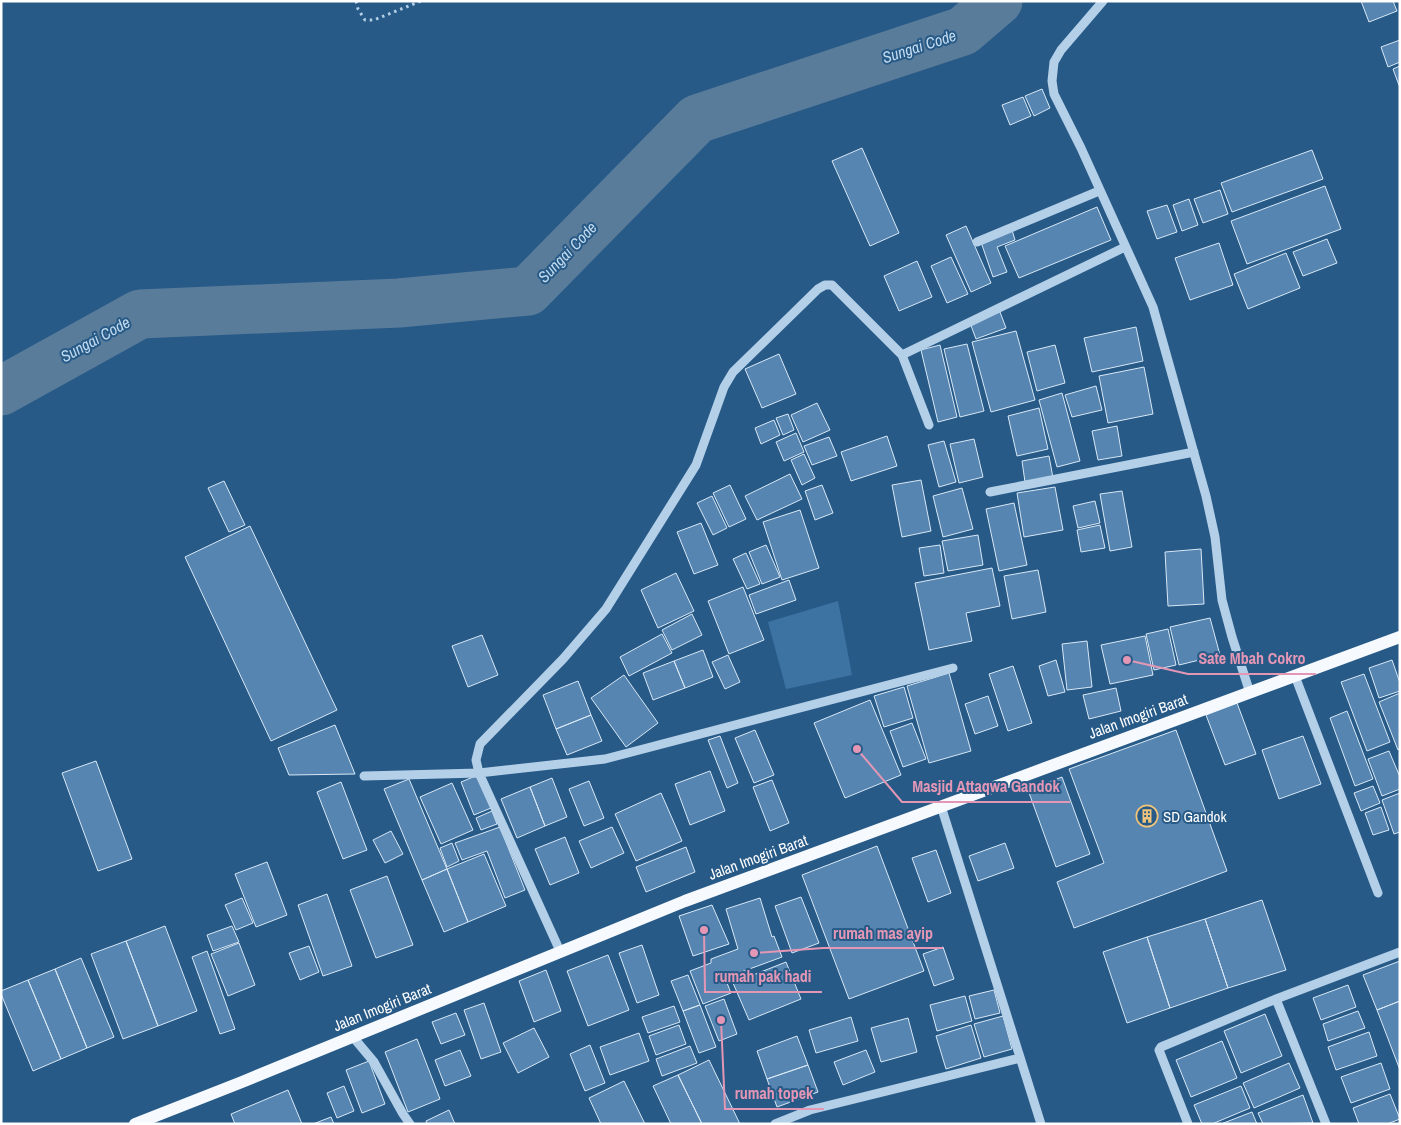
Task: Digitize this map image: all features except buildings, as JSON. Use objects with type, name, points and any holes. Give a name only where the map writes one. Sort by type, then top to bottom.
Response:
[{"type":"main road","name":"Jalan Imogiri Barat","points":[[135,1124],[685,901],[1399,639]]},
{"type":"street","points":[[1103,1],[1061,50],[1054,62],[1052,81],[1054,94],[1081,148],[1153,307],[1194,452],[1215,537],[1222,600],[1250,693]]},
{"type":"street","points":[[977,242],[1099,191]]},
{"type":"street","points":[[902,355],[1126,247]]},
{"type":"street","points":[[560,952],[479,773],[476,760],[480,744],[563,660],[606,609],[696,465],[724,388],[733,372],[818,289],[832,285],[902,355],[929,425]]},
{"type":"street","points":[[990,492],[1194,452]]},
{"type":"street","points":[[364,776],[479,773],[605,759],[953,668]]},
{"type":"street","points":[[1295,676],[1378,893]]},
{"type":"street","points":[[941,806],[1041,1124]]},
{"type":"street","points":[[1188,1124],[1160,1048],[1276,999],[1400,952]]},
{"type":"street","points":[[1276,999],[1326,1124]]},
{"type":"street","points":[[352,1036],[374,1062],[410,1124]]},
{"type":"street","points":[[775,1124],[810,1110],[1020,1058]]},
{"type":"path","points":[[356,1],[358,9],[365,20],[374,20],[421,1]]},
{"type":"shaded area","points":[[838,601],[852,675],[786,689],[768,622]]},
{"type":"waterway","name":"Sungai Code","points":[[1,391],[140,314],[399,303],[528,291],[697,119],[963,31],[998,1]]},
{"type":"place","name":"Sate Mbah Cokro","points":[[1127,660]]},
{"type":"place","name":"Masjid Attaqwa Gandok","points":[[857,749]]},
{"type":"place","name":"SD Gandok","points":[[1147,816]]},
{"type":"place","name":"rumah pak hadi","points":[[704,930]]},
{"type":"place","name":"rumah mas ayip","points":[[754,953]]},
{"type":"place","name":"rumah topek","points":[[721,1020]]}]
